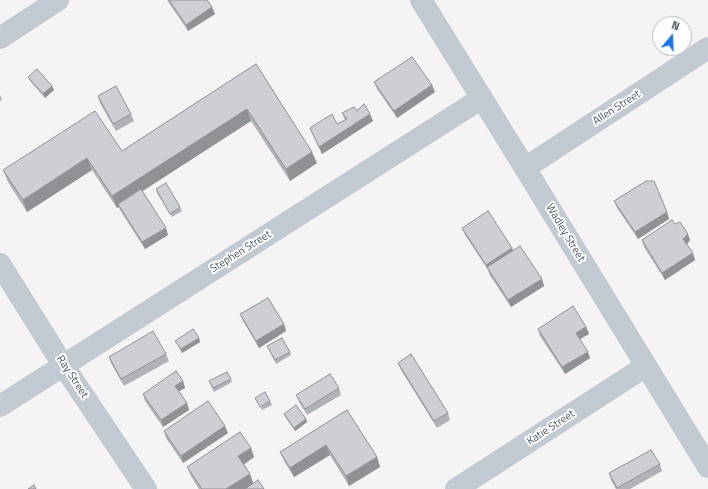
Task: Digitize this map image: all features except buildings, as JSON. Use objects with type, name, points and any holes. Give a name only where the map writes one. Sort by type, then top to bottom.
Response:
[{"type":"street","points":[[0,38],[58,0]]},
{"type":"street","name":"Wadley Street","points":[[420,0],[482,98],[646,366],[707,461]]},
{"type":"street","name":"Allen Street","points":[[525,168],[708,48]]},
{"type":"street","name":"Stephen Street","points":[[0,406],[482,98]]},
{"type":"street","name":"Ray Street","points":[[0,264],[63,365],[146,489]]},
{"type":"street","name":"Katie Street","points":[[456,489],[646,366]]}]
